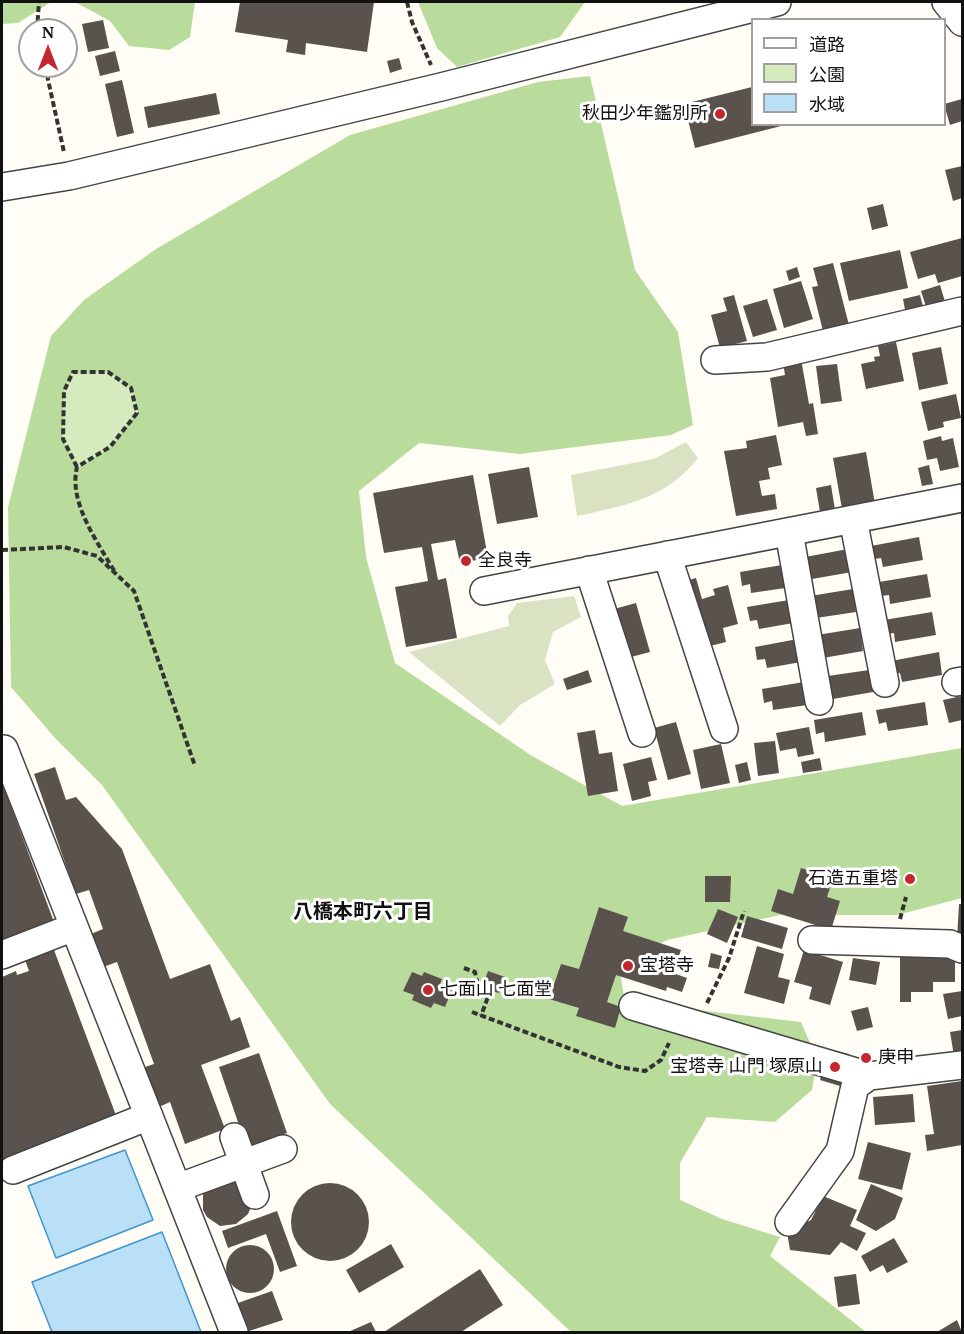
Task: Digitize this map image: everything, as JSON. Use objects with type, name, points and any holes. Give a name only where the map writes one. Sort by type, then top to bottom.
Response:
[{"type":"street","points":[[2,187],[69,176],[645,37],[777,2]]},
{"type":"street","points":[[946,2],[963,22]]},
{"type":"street","points":[[715,360],[767,357],[963,311]]},
{"type":"street","points":[[484,591],[963,498]]},
{"type":"street","points":[[853,519],[885,683]]},
{"type":"street","points":[[789,532],[819,701]]},
{"type":"street","points":[[667,555],[724,729]]},
{"type":"street","points":[[589,570],[642,733]]},
{"type":"street","points":[[2,750],[4,749],[234,1332]]},
{"type":"street","points":[[2,955],[74,927]]},
{"type":"street","points":[[812,940],[950,945],[963,949]]},
{"type":"street","points":[[633,1006],[870,1076],[963,1065]]},
{"type":"street","points":[[789,1222],[840,1151],[855,1086],[870,1076]]},
{"type":"street","points":[[13,1170],[148,1116]]},
{"type":"street","points":[[234,1137],[255,1195]]},
{"type":"street","points":[[177,1188],[283,1149]]},
{"type":"path","points":[[38,18],[39,2]]},
{"type":"path","points":[[407,2],[412,22],[441,87]]},
{"type":"path","points":[[48,78],[69,176]]},
{"type":"path","points":[[77,467],[110,447],[137,412],[131,388],[108,372],[74,372],[64,391],[63,439],[77,467],[74,483],[91,532],[116,574]]},
{"type":"path","points":[[2,550],[64,548],[98,556],[134,591],[195,766]]},
{"type":"path","points":[[700,1026],[711,991],[729,958],[744,911]]},
{"type":"path","points":[[464,968],[475,972],[479,990],[489,994],[481,1016]]},
{"type":"path","points":[[472,1012],[619,1067],[645,1071],[661,1060],[668,1046],[674,1018]]},
{"type":"green space","points":[[2,2],[51,2],[26,18],[18,18],[18,23],[2,24]]},
{"type":"green space","points":[[75,2],[195,2],[190,37],[169,50],[129,46],[110,21]]},
{"type":"green space","points":[[418,2],[585,2],[560,37],[457,67],[437,48]]},
{"type":"green space","points":[[590,76],[635,270],[678,332],[693,425],[671,435],[520,454],[419,443],[359,491],[366,557],[395,663],[532,756],[622,806],[962,748],[962,898],[897,915],[780,915],[667,940],[619,966],[624,997],[706,1011],[801,1022],[817,1059],[812,1090],[775,1122],[707,1117],[680,1163],[680,1200],[722,1219],[780,1237],[770,1256],[866,1332],[571,1332],[330,1104],[102,785],[55,738],[11,687],[8,507],[51,336],[84,300],[156,249],[350,135],[538,82]],"holes":[[[108,372],[131,388],[137,412],[110,447],[78,467],[63,439],[64,391],[73,373]]]},
{"type":"green space","points":[[73,372],[108,372],[131,388],[137,413],[110,447],[77,467],[63,439],[64,391]]},
{"type":"green space","points":[[686,442],[698,458],[673,483],[628,504],[577,516],[571,475],[654,459]]},
{"type":"green space","points":[[574,596],[581,617],[553,632],[545,660],[555,684],[520,705],[500,726],[409,652],[509,626],[508,616],[517,603]]},
{"type":"water","points":[[125,1150],[153,1220],[56,1258],[28,1186]]},
{"type":"water","points":[[162,1232],[201,1332],[52,1332],[32,1282]]},
{"type":"building","points":[[240,2],[374,2],[367,52],[306,43],[305,55],[286,52],[288,40],[235,32]]},
{"type":"building","points":[[103,20],[109,48],[88,52],[82,24]]},
{"type":"building","points":[[115,51],[120,71],[100,76],[95,56]]},
{"type":"building","points":[[399,58],[402,69],[390,73],[387,61]]},
{"type":"building","points":[[122,80],[134,133],[117,137],[105,84]]},
{"type":"building","name":"秋田少年鑑別所","points":[[751,87],[751,126],[781,126],[695,148],[684,104]]},
{"type":"building","points":[[216,93],[220,114],[148,128],[144,107]]},
{"type":"building","points":[[962,99],[962,121],[950,125],[946,103]]},
{"type":"building","points":[[962,166],[962,198],[953,201],[945,170]]},
{"type":"building","points":[[883,204],[888,226],[872,230],[867,208]]},
{"type":"building","points":[[962,238],[962,276],[938,283],[935,274],[918,279],[910,252]]},
{"type":"building","points":[[900,250],[908,288],[849,301],[840,263]]},
{"type":"building","points":[[833,263],[850,329],[824,335],[812,287],[818,286],[813,268]]},
{"type":"building","points":[[797,267],[800,277],[789,281],[786,271]]},
{"type":"building","points":[[801,281],[813,319],[784,328],[773,289]]},
{"type":"building","points":[[940,285],[946,305],[927,310],[921,291]]},
{"type":"building","points":[[734,295],[747,341],[720,348],[711,315],[727,311],[723,298]]},
{"type":"building","points":[[920,295],[924,310],[906,315],[903,299]]},
{"type":"building","points":[[767,299],[777,330],[753,337],[743,306]]},
{"type":"building","points":[[896,342],[904,381],[866,389],[861,364],[875,361],[874,357],[880,356],[878,346]]},
{"type":"building","points":[[941,347],[948,384],[919,390],[912,353]]},
{"type":"building","points":[[801,359],[809,404],[813,403],[818,434],[806,436],[803,422],[778,427],[770,378],[785,375],[783,362]]},
{"type":"building","points":[[837,364],[842,401],[821,404],[816,366]]},
{"type":"building","points":[[956,394],[961,418],[943,422],[944,427],[928,431],[921,402]]},
{"type":"building","points":[[776,435],[782,465],[768,468],[770,479],[759,481],[762,496],[775,494],[777,509],[736,516],[724,451],[747,448],[746,441]]},
{"type":"building","points":[[941,436],[942,441],[953,438],[959,467],[940,471],[937,458],[927,460],[923,441]]},
{"type":"building","points":[[866,452],[875,504],[842,509],[833,458]]},
{"type":"building","points":[[929,465],[933,484],[922,486],[918,468]]},
{"type":"building","points":[[529,467],[538,517],[497,524],[488,474]]},
{"type":"building","name":"全良寺","points":[[473,475],[488,558],[460,563],[455,540],[431,544],[438,580],[446,578],[457,638],[406,647],[395,587],[428,581],[422,547],[384,553],[373,493]]},
{"type":"building","points":[[831,485],[835,510],[820,512],[816,488]]},
{"type":"building","points":[[919,537],[923,560],[883,567],[881,558],[874,559],[871,546]]},
{"type":"building","points":[[848,549],[852,572],[812,579],[810,570],[803,571],[800,558]]},
{"type":"building","points":[[788,564],[792,587],[751,593],[750,584],[742,586],[740,572]]},
{"type":"building","points":[[927,574],[931,597],[890,604],[889,595],[881,596],[879,582]]},
{"type":"building","points":[[696,578],[702,599],[715,595],[713,589],[728,585],[738,624],[723,628],[726,642],[702,648],[685,581]]},
{"type":"building","points":[[853,589],[856,612],[816,618],[804,597]]},
{"type":"building","points":[[795,599],[799,622],[759,629],[757,620],[750,621],[747,607]]},
{"type":"building","points":[[636,603],[650,652],[627,658],[614,609]]},
{"type":"building","points":[[932,612],[936,635],[895,642],[894,633],[886,634],[884,620]]},
{"type":"building","points":[[860,628],[863,651],[823,658],[811,636]]},
{"type":"building","points":[[803,638],[807,661],[767,668],[765,659],[757,660],[755,647]]},
{"type":"building","points":[[939,652],[942,675],[902,682],[900,673],[893,674],[891,661]]},
{"type":"building","points":[[588,670],[592,682],[567,690],[563,679]]},
{"type":"building","points":[[869,670],[873,692],[833,699],[831,690],[824,691],[821,677]]},
{"type":"building","points":[[810,681],[814,704],[773,710],[772,701],[764,703],[762,689]]},
{"type":"building","points":[[962,696],[962,720],[949,723],[943,700]]},
{"type":"building","points":[[925,702],[928,725],[888,731],[886,722],[879,724],[876,710]]},
{"type":"building","points":[[862,712],[866,735],[825,742],[824,732],[816,734],[814,720]]},
{"type":"building","points":[[676,722],[691,774],[668,780],[654,728]]},
{"type":"building","points":[[809,727],[814,754],[798,757],[796,748],[780,751],[776,733]]},
{"type":"building","points":[[595,730],[599,754],[612,752],[618,791],[588,796],[577,733]]},
{"type":"building","points":[[775,741],[779,773],[758,776],[754,743]]},
{"type":"building","points":[[721,744],[730,783],[701,789],[693,750]]},
{"type":"building","points":[[651,757],[657,780],[648,782],[651,796],[632,801],[623,764]]},
{"type":"building","points":[[820,758],[822,770],[803,773],[801,762]]},
{"type":"building","points":[[747,762],[751,780],[739,783],[735,765]]},
{"type":"building","points":[[55,767],[66,800],[76,797],[122,849],[170,979],[210,964],[231,1021],[240,1017],[250,1047],[201,1065],[225,1129],[185,1144],[170,1102],[159,1107],[145,1067],[154,1064],[117,962],[103,967],[91,934],[103,929],[89,890],[76,894],[34,774]]},
{"type":"building","points":[[2,782],[54,922],[2,942]]},
{"type":"building","points":[[801,868],[833,878],[827,897],[840,901],[831,930],[771,911],[778,889],[793,894]]},
{"type":"building","points":[[705,876],[731,876],[730,902],[705,902]]},
{"type":"building","points":[[959,904],[962,904],[962,939],[957,939]]},
{"type":"building","name":"宝塔寺","points":[[599,907],[628,917],[623,931],[681,950],[673,973],[687,978],[682,992],[667,987],[666,991],[616,975],[607,1002],[621,1007],[615,1028],[576,1016],[579,1008],[549,999],[561,964],[579,969]]},
{"type":"building","points":[[718,909],[738,917],[727,943],[707,934]]},
{"type":"building","points":[[747,916],[788,928],[782,949],[741,937]]},
{"type":"building","points":[[757,946],[784,954],[778,977],[790,980],[784,1004],[744,993]]},
{"type":"building","points":[[54,950],[117,1118],[2,1161],[2,977],[16,971],[17,975],[29,971],[25,960]]},
{"type":"building","points":[[804,950],[843,962],[830,1005],[809,999],[812,987],[794,982]]},
{"type":"building","points":[[900,951],[955,951],[955,982],[933,982],[933,992],[911,992],[911,1002],[900,1002]]},
{"type":"building","points":[[711,953],[722,956],[719,969],[708,967]]},
{"type":"building","points":[[853,958],[880,962],[876,985],[849,980]]},
{"type":"building","points":[[488,971],[505,977],[499,993],[482,988]]},
{"type":"building","name":"七面山 七面堂","points":[[412,972],[422,976],[424,972],[442,979],[440,984],[452,990],[445,1007],[434,1003],[431,1008],[412,1000],[414,995],[403,991]]},
{"type":"building","points":[[962,991],[962,1016],[948,1019],[943,994]]},
{"type":"building","points":[[868,1007],[873,1027],[857,1031],[851,1011]]},
{"type":"building","points":[[962,1030],[962,1054],[954,1056],[950,1032]]},
{"type":"building","name":"宝塔寺 山門 塚原山","points":[[829,1049],[849,1054],[840,1086],[820,1080]]},
{"type":"building","points":[[259,1053],[287,1133],[251,1146],[244,1127],[240,1128],[219,1067]]},
{"type":"building","points":[[962,1081],[962,1145],[927,1151],[925,1135],[934,1134],[927,1086]]},
{"type":"building","points":[[913,1094],[915,1122],[875,1125],[873,1097]]},
{"type":"building","points":[[868,1142],[911,1153],[902,1190],[858,1179]]},
{"type":"building","points":[[237,1180],[251,1207],[248,1214],[236,1224],[220,1226],[207,1217],[203,1210],[203,1194],[207,1187]]},
{"type":"building","points":[[330,1183],[345,1186],[358,1194],[366,1207],[369,1222],[366,1237],[358,1250],[345,1258],[330,1261],[315,1258],[302,1250],[294,1237],[291,1222],[294,1207],[302,1194],[315,1186]]},
{"type":"building","points":[[871,1184],[903,1198],[895,1219],[876,1231],[856,1220]]},
{"type":"building","points":[[823,1196],[857,1210],[850,1226],[866,1233],[857,1251],[841,1242],[830,1255],[790,1250],[787,1232],[811,1220]]},
{"type":"building","points":[[277,1211],[297,1266],[280,1272],[266,1234],[228,1248],[222,1231]]},
{"type":"building","points":[[894,1238],[908,1262],[887,1273],[883,1265],[870,1272],[861,1256]]},
{"type":"building","points":[[391,1244],[404,1267],[359,1293],[346,1270]]},
{"type":"building","points":[[245,1245],[255,1245],[267,1252],[274,1264],[274,1274],[267,1286],[255,1293],[245,1293],[230,1282],[226,1274],[226,1264],[237,1249]]},
{"type":"building","points":[[480,1269],[503,1305],[461,1332],[384,1332]]},
{"type":"building","points":[[856,1274],[860,1304],[838,1307],[834,1277]]},
{"type":"building","points":[[272,1291],[283,1320],[246,1332],[235,1304]]},
{"type":"building","points":[[957,1320],[962,1332],[937,1332]]},
{"type":"building","points":[[371,1322],[376,1332],[348,1332]]},
{"type":"place","name":"秋田少年鑑別所","points":[[720,114]]},
{"type":"place","name":"全良寺","points":[[466,561]]},
{"type":"place","name":"石造五重塔","points":[[910,879]]},
{"type":"place","name":"宝塔寺","points":[[628,966]]},
{"type":"place","name":"七面山 七面堂","points":[[428,990]]},
{"type":"place","name":"庚申","points":[[866,1058]]},
{"type":"place","name":"宝塔寺 山門 塚原山","points":[[835,1067]]},
{"type":"district","name":"八橋本町六丁目","points":[[363,912]]}]
